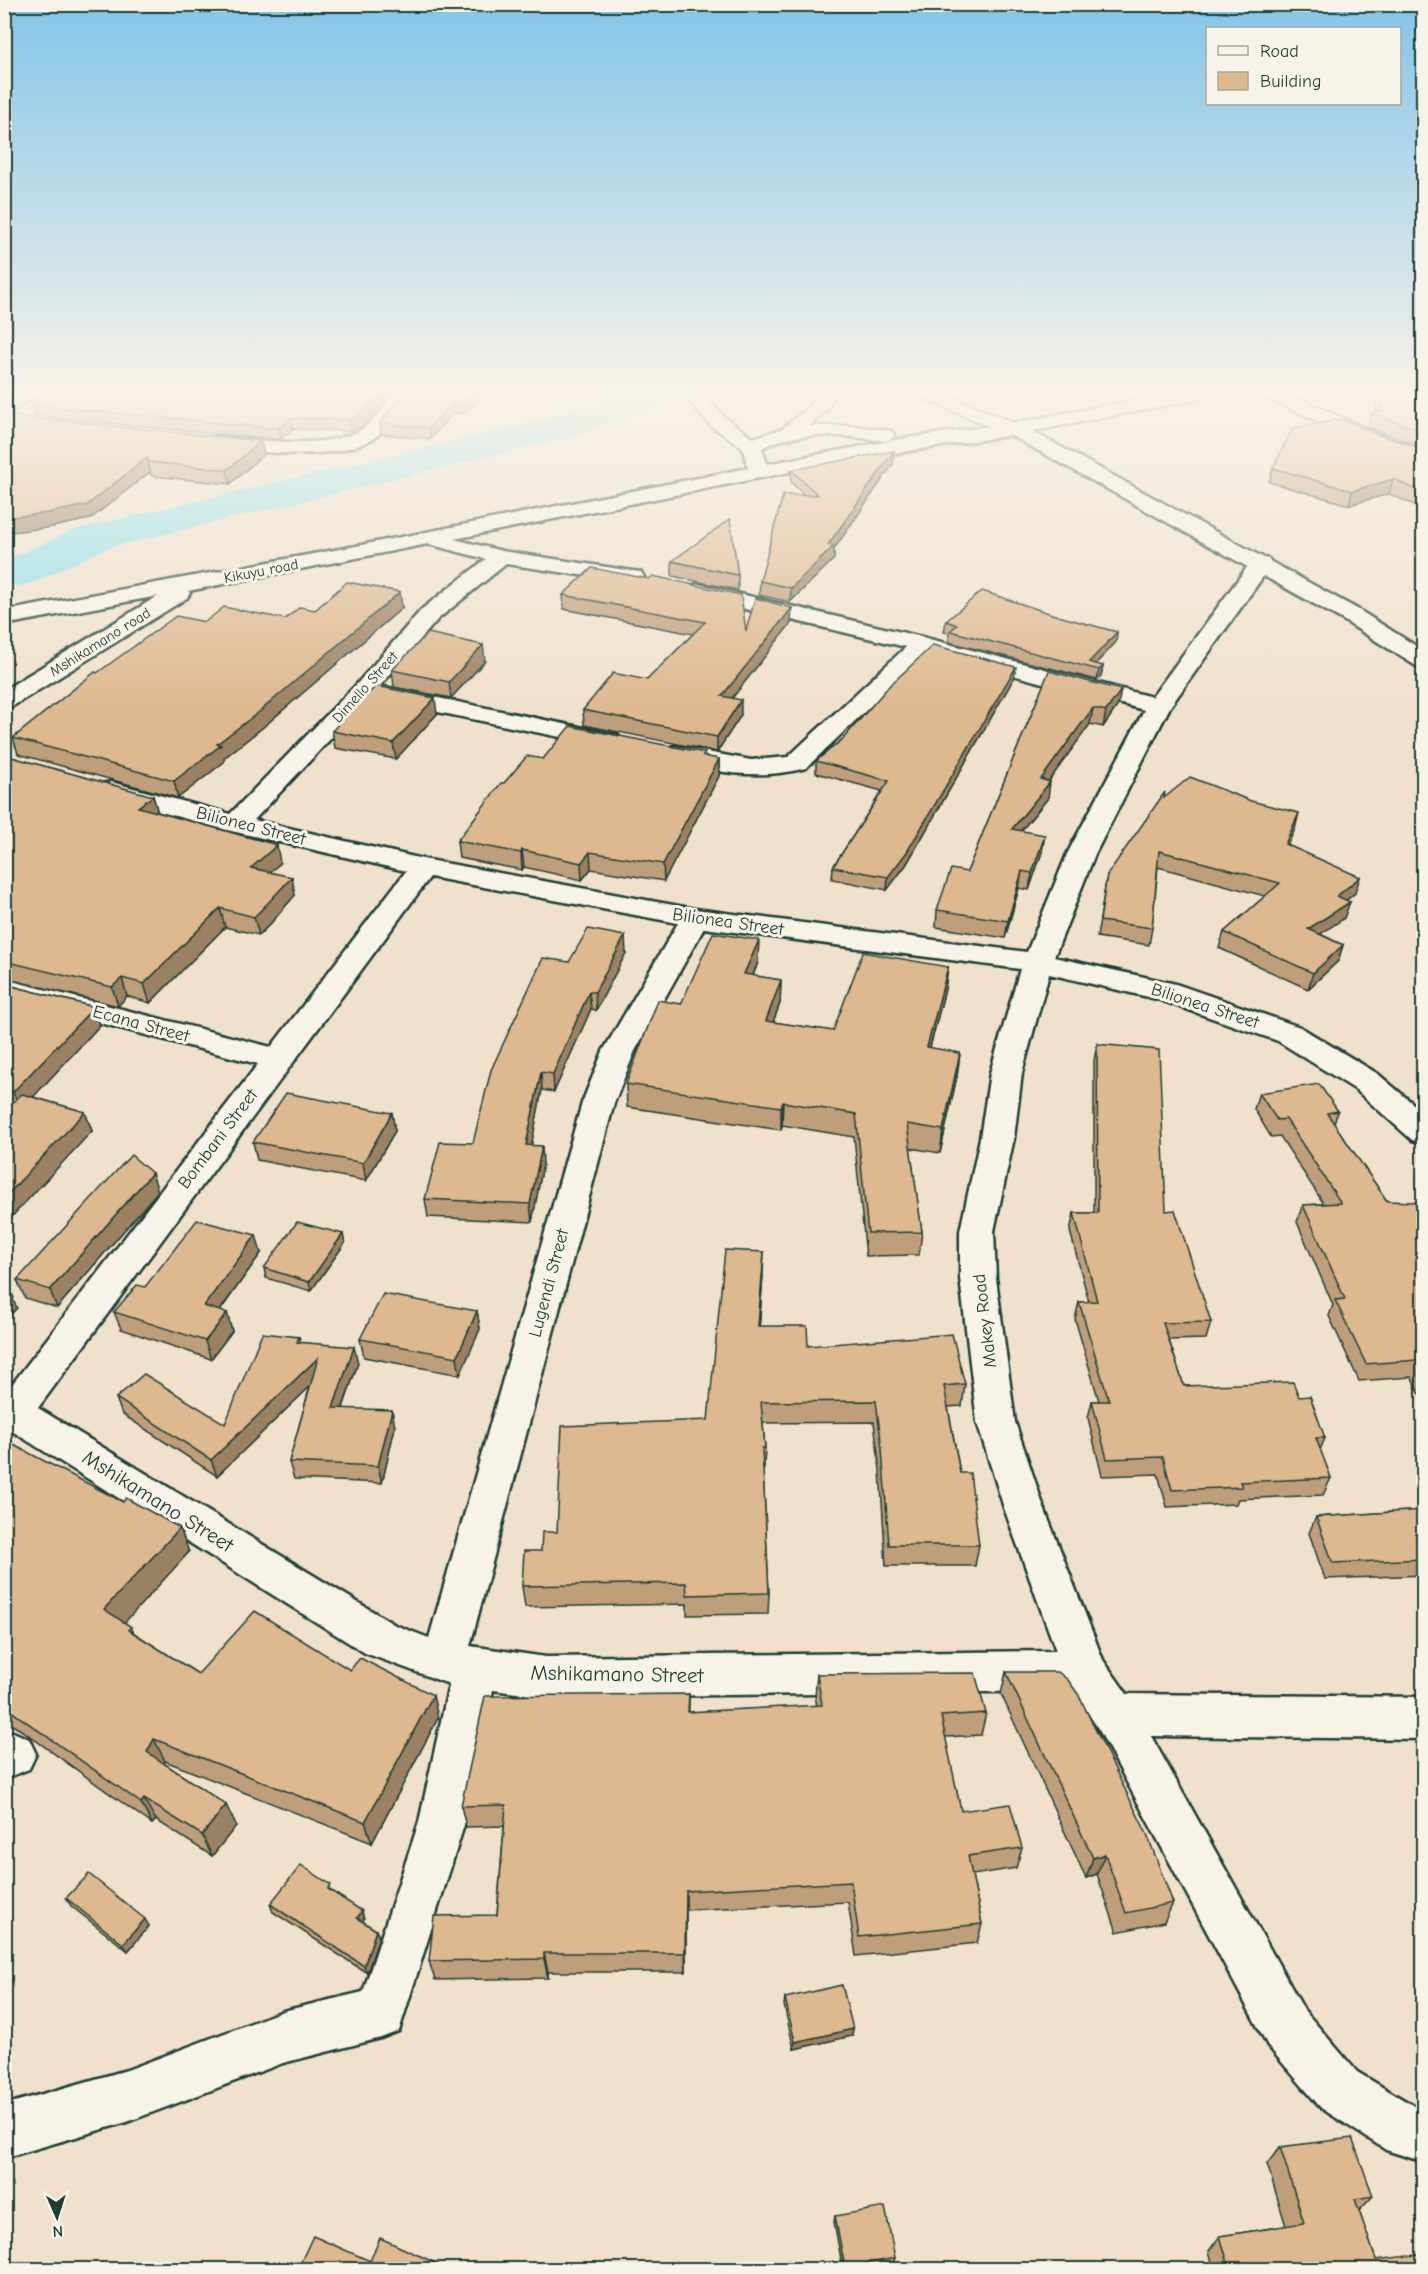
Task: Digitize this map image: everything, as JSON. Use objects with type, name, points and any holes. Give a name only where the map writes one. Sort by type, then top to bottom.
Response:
[{"type":"main road","name":"Kikuyu road","points":[[4,618],[624,499]]},
{"type":"main road","points":[[1141,499],[1352,615],[1424,661]]},
{"type":"main road","points":[[425,539],[502,557],[656,581]]},
{"type":"main road","name":"Dimello Street","points":[[236,824],[364,690],[430,614],[502,557]]},
{"type":"main road","name":"Makey Road","points":[[1261,564],[1158,706],[1081,854],[1037,962],[1006,1073],[997,1138],[977,1231],[978,1278],[996,1422],[1024,1508],[1085,1671],[1115,1716],[1286,2028],[1339,2090],[1405,2131],[1424,2135]]},
{"type":"main road","name":"Mshikamano road","points":[[4,701],[195,583]]},
{"type":"main road","points":[[679,586],[922,644],[1158,706]]},
{"type":"main road","points":[[364,690],[752,769],[778,769],[797,764],[922,644]]},
{"type":"main road","name":"Bilionea Street","points":[[86,783],[236,824],[423,867],[695,918],[1037,962],[1165,991],[1289,1034],[1368,1082],[1424,1132]]},
{"type":"main road","name":"Bombani Street","points":[[9,1408],[423,867]]},
{"type":"main road","name":"Lugendi Street","points":[[4,2132],[127,2096],[283,2037],[381,2013],[442,1822],[471,1690],[457,1665],[598,1103],[619,1051],[695,918]]},
{"type":"main road","name":"Ecana Street","points":[[4,988],[277,1059]]},
{"type":"main road","name":"Mshikamano Street","points":[[9,1408],[380,1639],[457,1665],[546,1677],[1085,1671]]},
{"type":"main road","points":[[1115,1716],[1424,1718]]},
{"type":"building","points":[[4,499],[95,499],[87,505],[48,513],[4,518]]},
{"type":"building","points":[[782,499],[860,499],[828,545],[834,546],[791,588],[760,581]]},
{"type":"building","points":[[730,519],[738,575],[672,561]]},
{"type":"building","points":[[592,568],[649,579],[653,576],[741,595],[746,631],[755,598],[792,608],[722,696],[741,700],[717,737],[583,710],[613,673],[647,680],[705,622],[563,595]]},
{"type":"building","points":[[347,582],[400,592],[259,712],[217,744],[221,745],[174,781],[13,738],[95,672],[97,673],[176,616],[205,622],[224,607],[285,619],[300,607],[315,610]]},
{"type":"building","points":[[982,591],[1058,616],[1117,632],[1089,662],[1103,666],[1099,670],[950,631],[957,625],[946,621]]},
{"type":"building","points":[[428,633],[483,645],[449,682],[392,670]]},
{"type":"building","points":[[933,645],[1016,667],[907,852],[888,877],[833,867],[889,781],[816,761],[843,739],[888,687]]},
{"type":"building","points":[[1049,671],[1121,690],[1106,711],[1093,708],[1041,779],[1050,782],[1012,829],[1045,835],[1032,873],[1022,871],[1008,921],[937,910],[951,869],[967,872]]},
{"type":"building","points":[[376,686],[435,698],[393,743],[332,731]]},
{"type":"building","points":[[570,726],[705,753],[703,756],[719,759],[663,864],[590,852],[581,863],[522,850],[521,853],[457,841],[501,783],[504,783],[527,756],[543,759]]},
{"type":"building","points":[[4,755],[153,796],[138,807],[277,845],[251,868],[292,877],[254,917],[220,908],[144,984],[122,978],[112,987],[4,961]]},
{"type":"building","points":[[1190,777],[1251,801],[1299,813],[1285,844],[1360,877],[1337,896],[1350,902],[1308,929],[1343,945],[1313,973],[1224,932],[1280,883],[1159,851],[1152,928],[1100,921],[1107,875],[1165,792],[1164,798]]},
{"type":"building","points":[[588,929],[625,936],[595,992],[589,992],[553,1074],[541,1072],[526,1145],[542,1146],[530,1204],[425,1199],[440,1142],[473,1143],[491,1070],[543,958],[569,962]]},
{"type":"building","points":[[713,933],[759,940],[744,974],[781,980],[766,1021],[833,1031],[863,952],[948,967],[927,1047],[960,1053],[943,1130],[907,1124],[922,1232],[868,1233],[856,1114],[783,1102],[781,1107],[626,1084],[658,1000],[681,1004]]},
{"type":"building","points":[[4,984],[94,1007],[13,1092],[4,1089]]},
{"type":"building","points":[[1097,1044],[1159,1050],[1166,1211],[1175,1210],[1211,1322],[1163,1323],[1184,1386],[1293,1382],[1299,1397],[1310,1396],[1325,1438],[1316,1438],[1331,1478],[1240,1482],[1242,1487],[1172,1490],[1163,1457],[1107,1459],[1092,1401],[1109,1401],[1079,1302],[1097,1301],[1074,1213],[1098,1213]]},
{"type":"building","points":[[1319,1084],[1338,1111],[1327,1113],[1387,1201],[1415,1202],[1424,1222],[1424,1244],[1419,1244],[1424,1253],[1424,1371],[1418,1360],[1366,1364],[1335,1300],[1345,1299],[1303,1205],[1341,1203],[1286,1119],[1277,1120],[1259,1093]]},
{"type":"building","points":[[286,1093],[392,1113],[363,1163],[253,1142]]},
{"type":"building","points":[[22,1094],[85,1112],[4,1198],[4,1111]]},
{"type":"building","points":[[131,1155],[152,1173],[50,1290],[17,1280]]},
{"type":"building","points":[[197,1220],[256,1235],[204,1306],[227,1313],[205,1341],[114,1312],[137,1285],[145,1287]]},
{"type":"building","points":[[297,1222],[343,1234],[309,1282],[264,1268]]},
{"type":"building","points":[[725,1250],[764,1252],[758,1326],[807,1326],[808,1346],[952,1334],[965,1384],[944,1386],[960,1473],[970,1473],[979,1545],[889,1545],[876,1401],[761,1402],[765,1448],[762,1448],[769,1593],[687,1595],[686,1583],[522,1586],[524,1551],[541,1551],[542,1532],[557,1532],[562,1426],[708,1420]]},
{"type":"building","points":[[383,1294],[477,1311],[457,1357],[360,1339]]},
{"type":"building","points":[[262,1333],[299,1337],[297,1342],[354,1347],[333,1408],[392,1410],[378,1466],[289,1462],[318,1358],[211,1460],[116,1398],[144,1374],[225,1424]]},
{"type":"building","points":[[4,1440],[123,1502],[126,1498],[180,1528],[104,1609],[131,1627],[129,1630],[198,1674],[255,1611],[350,1670],[360,1658],[433,1695],[365,1822],[154,1739],[147,1752],[226,1805],[202,1835],[144,1799],[141,1803],[4,1706]]},
{"type":"building","points":[[1424,1510],[1424,1559],[1333,1563],[1316,1517]]},
{"type":"building","points":[[1006,1672],[1058,1672],[1068,1680],[1078,1694],[1147,1834],[1173,1903],[1126,1913],[1105,1854],[1093,1858]]},
{"type":"building","points":[[975,1673],[986,1713],[941,1716],[961,1811],[1010,1804],[1022,1848],[968,1856],[982,1924],[859,1937],[851,1882],[686,1891],[685,1953],[544,1953],[544,1959],[429,1961],[434,1916],[497,1915],[506,1805],[461,1806],[485,1696],[689,1694],[688,1712],[822,1705],[817,1674]]},
{"type":"building","points":[[301,1865],[331,1885],[328,1889],[362,1911],[357,1918],[376,1930],[364,1966],[270,1904]]},
{"type":"building","points":[[89,1874],[145,1919],[123,1944],[66,1898]]},
{"type":"building","points":[[842,1985],[853,2029],[795,2042],[785,1998]]},
{"type":"building","points":[[1352,2138],[1373,2196],[1355,2199],[1376,2260],[1424,2254],[1424,2270],[1230,2270],[1220,2236],[1304,2223],[1280,2147]]},
{"type":"building","points":[[885,2207],[895,2258],[845,2268],[835,2216]]},
{"type":"building","points":[[313,2236],[370,2261],[380,2238],[438,2264],[436,2270],[297,2270]]},
{"type":"waterway","points":[[19,572],[92,538],[258,499]]}]
